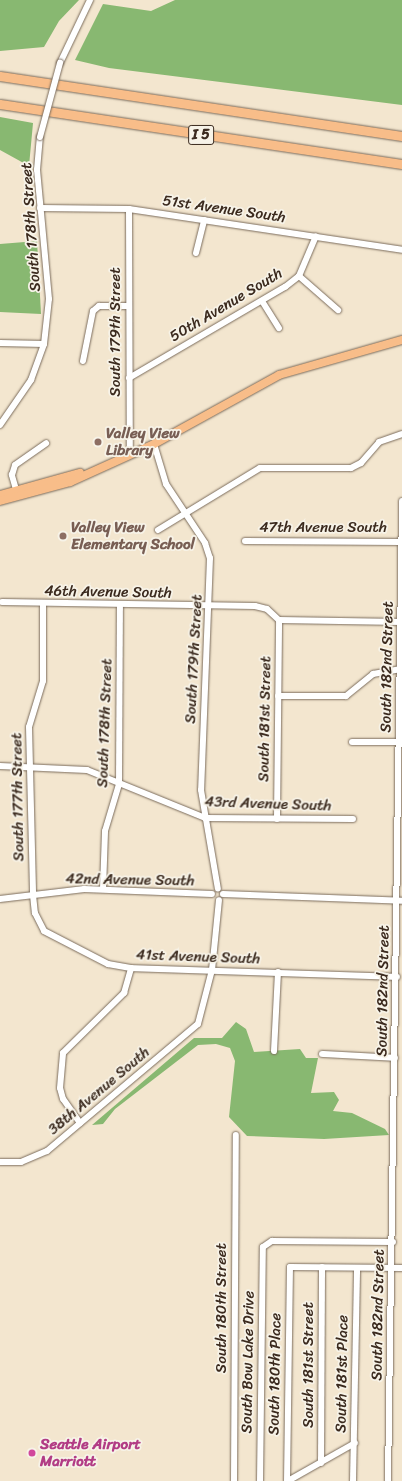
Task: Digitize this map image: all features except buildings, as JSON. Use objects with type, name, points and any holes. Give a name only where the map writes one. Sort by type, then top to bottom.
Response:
[{"type":"highway","name":"I 5","points":[[0,76],[402,136]]},
{"type":"highway","name":"I 5","points":[[0,104],[402,164]]},
{"type":"main road","points":[[0,495],[70,482],[91,471],[154,444],[279,375],[402,340]]},
{"type":"main road","points":[[0,501],[17,493]]},
{"type":"street","name":"South 178th Street","points":[[0,425],[31,380],[44,344],[49,299],[37,170],[40,137],[60,63],[90,0]]},
{"type":"street","name":"51st Avenue South","points":[[40,208],[129,209],[402,250]]},
{"type":"street","name":"South 179th Street","points":[[129,209],[128,306],[130,454]]},
{"type":"street","points":[[196,253],[204,220]]},
{"type":"street","name":"50th Avenue South","points":[[129,378],[262,301],[299,276],[316,236]]},
{"type":"street","points":[[299,276],[338,310]]},
{"type":"street","points":[[262,301],[279,328]]},
{"type":"street","points":[[83,361],[93,311],[99,306],[128,306]]},
{"type":"street","points":[[0,343],[44,344]]},
{"type":"street","points":[[158,530],[185,512],[260,468],[351,468],[361,463],[378,442],[402,434]]},
{"type":"street","points":[[17,493],[12,475],[15,465],[46,443]]},
{"type":"street","name":"South 179th Street","points":[[154,444],[166,484],[209,550],[209,606],[201,790],[220,894],[212,970],[203,1017]]},
{"type":"street","name":"South 182nd Street","points":[[388,1481],[395,1058],[400,901],[402,501]]},
{"type":"street","name":"47th Avenue South","points":[[245,541],[402,542]]},
{"type":"street","name":"46th Avenue South","points":[[2,602],[43,604],[255,606],[267,609],[279,620]]},
{"type":"street","name":"South 177th Street","points":[[33,895],[29,727],[43,681],[43,604]]},
{"type":"street","name":"South 178th Street","points":[[103,889],[105,831],[119,784],[120,604]]},
{"type":"street","points":[[279,620],[402,622]]},
{"type":"street","name":"South 181st Street","points":[[277,819],[279,620]]},
{"type":"street","points":[[278,696],[346,696],[352,694],[373,674],[401,665]]},
{"type":"street","points":[[352,742],[401,742]]},
{"type":"street","name":"43rd Avenue South","points":[[0,766],[77,768],[205,818],[353,819]]},
{"type":"street","name":"42nd Avenue South","points":[[0,899],[103,889],[220,894]]},
{"type":"street","points":[[220,894],[400,901]]},
{"type":"street","name":"41st Avenue South","points":[[33,895],[39,924],[50,936],[108,964],[131,968],[397,977]]},
{"type":"street","points":[[80,1123],[63,1099],[60,1088],[63,1053],[124,993],[131,968]]},
{"type":"street","points":[[274,1051],[278,972]]},
{"type":"street","name":"38th Avenue South","points":[[0,1162],[21,1162],[42,1154],[203,1017]]},
{"type":"street","points":[[322,1054],[395,1058]]},
{"type":"street","points":[[395,1092],[402,1092]]},
{"type":"street","name":"South 180th Street","points":[[234,1481],[236,1135]]},
{"type":"street","name":"South Bow Lake Drive","points":[[260,1481],[265,1244],[272,1241],[393,1242]]},
{"type":"street","name":"South 180th Place","points":[[322,1267],[290,1267],[288,1481],[355,1443]]},
{"type":"street","points":[[322,1267],[402,1268]]},
{"type":"street","name":"South 181st Street","points":[[321,1463],[322,1267]]},
{"type":"street","name":"South 181st Place","points":[[353,1481],[355,1443],[357,1268]]},
{"type":"green space","points":[[0,0],[79,0],[59,21],[44,47],[0,51]]},
{"type":"green space","points":[[175,0],[402,0],[402,105],[109,68],[75,60],[103,4],[151,11]]},
{"type":"green space","points":[[0,117],[33,123],[29,166],[0,150]]},
{"type":"green space","points":[[37,241],[41,314],[0,312],[0,244]]},
{"type":"green space","points":[[236,1022],[246,1029],[254,1052],[300,1049],[306,1058],[318,1058],[311,1093],[334,1092],[339,1100],[333,1111],[352,1113],[385,1129],[389,1135],[324,1139],[247,1136],[229,1117],[235,1061],[230,1048],[216,1044],[198,1045],[115,1109],[103,1124],[92,1125],[194,1038],[222,1038]]},
{"type":"place","name":"Valley View Library","points":[[98,442]]},
{"type":"place","name":"Valley View Elementary School","points":[[63,536]]},
{"type":"place","name":"Seattle Airport Marriott","points":[[32,1453]]}]
